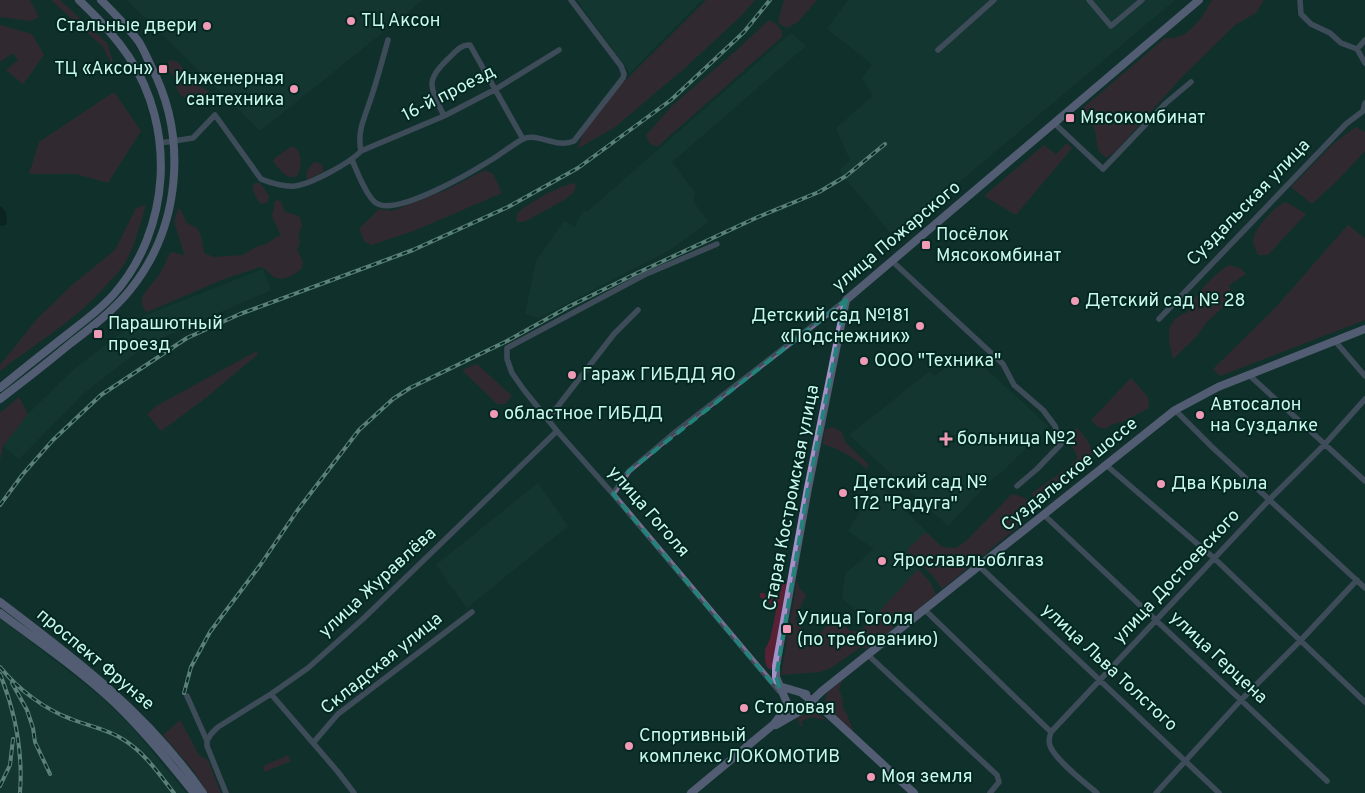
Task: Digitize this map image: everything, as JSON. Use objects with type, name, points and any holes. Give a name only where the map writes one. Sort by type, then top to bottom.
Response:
[{"type":"main road","points":[[0,388],[97,311],[115,293],[136,265],[149,237],[158,204],[161,168],[160,143],[156,116],[147,89],[130,57],[110,31],[79,0]]},
{"type":"main road","points":[[0,399],[107,315],[130,290],[149,263],[160,239],[168,211],[174,182],[174,141],[164,95],[139,43],[101,0]]},
{"type":"main road","name":"улица Пожарского","points":[[846,300],[1055,124],[1193,2]]},
{"type":"main road","name":"Старая Костромская улица","points":[[786,701],[779,686],[776,666],[808,488],[846,300]]},
{"type":"main road","name":"Суздальское шоссе","points":[[770,728],[803,709],[1175,410],[1218,387],[1248,374],[1365,329]]},
{"type":"main road","name":"проспект Фрунзе","points":[[0,602],[112,690],[145,721],[170,748],[203,793]]},
{"type":"main road","name":"проспект Фрунзе","points":[[0,613],[114,702],[143,731],[194,793]]},
{"type":"main road","name":"улица Гоголя","points":[[779,686],[799,693],[825,711],[914,793]]},
{"type":"main road","points":[[822,692],[820,702],[825,711]]},
{"type":"main road","name":"Суздальское шоссе","points":[[799,693],[822,692]]},
{"type":"main road","points":[[803,709],[807,702],[799,693],[790,695],[786,701],[791,710],[803,709],[814,707],[825,711]]},
{"type":"main road","name":"Суздальское шоссе","points":[[692,793],[770,728],[780,718],[786,701]]},
{"type":"street","points":[[352,160],[375,202],[383,206],[392,206],[443,188],[489,162],[523,139],[535,138],[565,145],[574,141],[621,81],[624,74],[621,66],[571,0]]},
{"type":"street","points":[[938,50],[994,0]]},
{"type":"street","points":[[1089,0],[1111,26],[1142,0]]},
{"type":"street","points":[[1300,0],[1301,14],[1311,24],[1330,32],[1341,43],[1356,49],[1365,63]]},
{"type":"street","points":[[361,151],[359,142],[361,123],[370,102],[388,40]]},
{"type":"street","points":[[1356,49],[1365,40]]},
{"type":"street","points":[[444,116],[432,89],[435,72],[466,44],[472,46],[523,139]]},
{"type":"street","name":"16-й проезд","points":[[174,141],[193,138],[215,115],[228,130],[258,177],[264,181],[290,186],[306,183],[352,160],[361,151],[444,116],[496,89],[559,50]]},
{"type":"street","points":[[1055,124],[1103,169],[1166,104],[1191,82]]},
{"type":"street","points":[[1364,112],[1365,103]]},
{"type":"street","name":"Суздальская улица","points":[[1159,319],[1346,124],[1364,112]]},
{"type":"street","points":[[160,143],[174,141]]},
{"type":"street","name":"улица Гоголя","points":[[717,244],[644,275],[507,348],[507,359],[512,373],[557,432],[613,494],[786,701]]},
{"type":"street","points":[[892,261],[1003,364],[1014,385],[1042,410],[1055,426],[1061,444],[1037,469],[1017,486]]},
{"type":"street","name":"улица Пожарского","points":[[613,494],[629,471],[673,434],[846,300]]},
{"type":"street","points":[[548,419],[614,334],[638,310]]},
{"type":"street","points":[[1335,341],[1365,376]]},
{"type":"street","points":[[1248,374],[1365,481]]},
{"type":"street","name":"улица Достоевского","points":[[1051,732],[1269,500],[1325,444],[1365,399]]},
{"type":"street","points":[[1175,410],[1365,588]]},
{"type":"street","name":"улица Журавлёва","points":[[207,741],[218,727],[308,668],[364,618],[557,432]]},
{"type":"street","points":[[1106,465],[1215,559],[1365,702]]},
{"type":"street","name":"улица Герцена","points":[[1044,515],[1327,781]]},
{"type":"street","name":"улица Льва Толстого","points":[[979,566],[1219,793]]},
{"type":"street","points":[[1156,793],[1241,700],[1356,580]]},
{"type":"street","points":[[925,610],[1051,732],[1049,740],[1057,756],[1097,793]]},
{"type":"street","name":"Складская улица","points":[[313,743],[338,714],[472,612]]},
{"type":"street","points":[[868,655],[997,775],[999,782],[990,793]]},
{"type":"street","name":"улица Гоголя","points":[[771,682],[779,686]]},
{"type":"street","points":[[271,694],[354,793]]},
{"type":"street","points":[[187,696],[207,741],[206,746],[226,793]]},
{"type":"highlighted area","points":[[846,300],[808,488],[776,677],[779,686],[771,682],[613,494],[629,471]]},
{"type":"shaded area","points":[[0,0],[30,0],[39,17],[31,21],[0,17]]},
{"type":"shaded area","points":[[51,0],[60,0],[107,43],[116,71],[102,46]]},
{"type":"shaded area","points":[[127,0],[423,0],[260,131]]},
{"type":"shaded area","points":[[577,0],[702,0],[630,73]]},
{"type":"shaded area","points":[[706,0],[755,0],[742,15],[686,67],[615,127],[577,149],[591,115]]},
{"type":"shaded area","points":[[785,0],[817,0],[798,22],[787,28],[778,23]]},
{"type":"shaded area","points":[[848,0],[1175,0],[894,237],[839,171],[850,160],[836,128],[873,96],[862,78],[872,65],[827,29]]},
{"type":"shaded area","points":[[1212,0],[1264,0],[1256,13],[1235,25],[1181,78],[1115,152],[1106,158],[1098,150],[1095,130],[1084,107],[1165,38],[1181,36],[1188,32],[1199,21]]},
{"type":"shaded area","points":[[769,20],[782,31],[782,37],[657,147],[649,143],[646,135],[674,104]]},
{"type":"shaded area","points":[[0,25],[32,34],[44,55],[23,84],[6,70],[18,60],[13,53],[0,62]]},
{"type":"shaded area","points":[[791,33],[806,46],[672,162],[695,193],[693,201],[708,222],[670,250],[539,318],[525,314],[536,261],[564,221],[575,227],[583,210],[587,212]]},
{"type":"shaded area","points":[[170,60],[182,66],[191,82],[207,91],[209,99],[196,101],[186,99],[179,93],[174,77],[166,67]]},
{"type":"shaded area","points":[[114,92],[141,131],[108,183],[76,174],[29,174],[39,142]]},
{"type":"shaded area","points":[[1356,127],[1365,132],[1365,151],[1312,204],[1291,187],[1333,144]]},
{"type":"shaded area","points":[[1067,143],[1072,148],[1016,215],[984,196],[1044,145],[1056,154]]},
{"type":"shaded area","points":[[292,146],[299,152],[300,167],[296,177],[285,175],[273,161]]},
{"type":"shaded area","points":[[318,162],[322,165],[324,171],[307,180],[307,171],[313,163]]},
{"type":"shaded area","points":[[485,170],[493,174],[502,193],[416,230],[372,245],[365,242],[359,229],[379,209],[392,211],[446,190]]},
{"type":"shaded area","points":[[255,183],[259,183],[264,188],[269,197],[267,203],[261,204],[256,198],[253,188]]},
{"type":"shaded area","points":[[574,183],[576,186],[573,193],[564,200],[524,222],[516,220],[517,214],[528,205],[553,191]]},
{"type":"shaded area","points":[[275,201],[281,202],[285,212],[300,218],[302,226],[298,235],[300,242],[297,249],[303,262],[302,268],[295,274],[283,279],[278,278],[260,267],[224,279],[147,312],[143,307],[143,297],[159,275],[170,253],[184,254],[174,221],[178,209],[180,209],[187,223],[198,229],[204,253],[214,257],[243,255],[281,236],[272,216]]},
{"type":"shaded area","points":[[1286,202],[1306,214],[1268,255],[1258,255],[1253,242],[1254,235],[1277,207]]},
{"type":"shaded area","points":[[146,205],[132,249],[120,270],[85,307],[0,371],[0,365],[37,319],[71,286],[115,250],[136,208]]},
{"type":"shaded area","points":[[0,206],[6,212],[7,219],[6,225],[0,226]]},
{"type":"shaded area","points":[[1348,225],[1365,238],[1365,320],[1220,376],[1213,369],[1276,307]]},
{"type":"shaded area","points":[[1229,265],[1240,268],[1246,274],[1229,285],[1231,292],[1222,308],[1173,359],[1169,337],[1171,325],[1180,315],[1188,312],[1195,298],[1205,286]]},
{"type":"shaded area","points":[[263,269],[271,290],[148,344],[84,393],[19,459],[3,446],[28,414],[75,368],[144,316]]},
{"type":"shaded area","points":[[257,351],[257,355],[207,397],[161,431],[147,414],[158,405]]},
{"type":"shaded area","name":"больница №2","points":[[967,351],[1048,426],[1034,445],[1031,443],[1002,472],[993,478],[948,526],[849,435],[930,371],[935,376]]},
{"type":"shaded area","points":[[477,364],[512,396],[505,404],[497,404],[462,370]]},
{"type":"shaded area","points":[[1131,378],[1148,397],[1149,408],[1105,429],[1098,427],[1091,420]]},
{"type":"shaded area","points":[[19,397],[28,414],[3,446],[0,461],[0,413]]},
{"type":"shaded area","points":[[832,427],[842,432],[845,442],[868,464],[867,469],[846,454],[823,444],[825,430]]},
{"type":"shaded area","points":[[1076,428],[1089,443],[1092,452],[1092,463],[1039,501],[1031,494],[1070,466],[1078,457],[1072,446],[1070,435]]},
{"type":"shaded area","points":[[538,483],[568,526],[467,608],[436,565]]},
{"type":"shaded area","points":[[878,484],[942,547],[920,567],[869,623],[842,598],[845,574],[874,549],[848,531]]},
{"type":"shaded area","points":[[1012,494],[1022,497],[1031,503],[1034,509],[1030,516],[1021,520],[1013,531],[942,589],[933,576],[908,552],[908,549],[926,532],[942,547],[956,548],[966,541]]},
{"type":"shaded area","points":[[918,569],[930,582],[936,594],[913,613],[899,621],[891,630],[866,649],[861,647],[831,668],[820,672],[781,675],[797,581],[800,589],[806,595],[795,619],[805,633],[819,635],[833,617],[850,631],[859,631],[869,623]]},
{"type":"shaded area","points":[[788,583],[771,670],[767,667],[765,661],[765,650],[770,639],[776,611],[774,606],[760,597],[760,593],[764,593],[766,597],[776,599],[779,597],[782,584]]},
{"type":"shaded area","points":[[0,618],[100,696],[131,726],[186,793],[0,793]]},
{"type":"shaded area","points":[[843,679],[839,689],[843,701],[842,706],[854,733],[825,703],[827,693]]},
{"type":"shaded area","points":[[812,712],[820,714],[825,719],[812,717],[801,722],[803,726],[800,726],[798,719],[795,718]]},
{"type":"shaded area","points":[[180,720],[199,755],[208,760],[221,793],[208,793],[192,769],[163,735]]},
{"type":"shaded area","points":[[288,755],[291,761],[265,772],[263,766]]},
{"type":"railway","points":[[0,505],[23,474],[53,440],[101,395],[187,338],[240,314],[413,250],[508,207],[578,168],[671,100],[744,32],[770,0]]},
{"type":"railway","points":[[184,693],[191,667],[210,632],[261,564],[297,511],[359,430],[393,399],[410,388],[507,341],[570,306],[633,275],[758,217],[819,192],[846,176],[885,144]]},
{"type":"railway","points":[[0,667],[23,690],[51,710],[118,736],[132,745],[151,764],[174,793]]},
{"type":"railway","points":[[0,674],[17,732],[21,778],[20,793]]},
{"type":"railway","points":[[12,683],[27,710],[35,742],[50,774]]},
{"type":"railway","points":[[0,786],[10,765],[13,739]]},
{"type":"place","name":"ТЦ Аксон","points":[[351,21]]},
{"type":"place","name":"Стальные двери","points":[[207,26]]},
{"type":"place","name":"ТЦ «Аксон»","points":[[163,69]]},
{"type":"place","name":"Инженерная сантехника","points":[[294,89]]},
{"type":"place","name":"Мясокомбинат","points":[[1070,118]]},
{"type":"place","name":"Посёлок Мясокомбинат","points":[[926,245]]},
{"type":"place","name":"Детский сад № 28","points":[[1075,301]]},
{"type":"place","name":"Детский сад №181 «Подснежник»","points":[[920,326]]},
{"type":"place","name":"Парашютный проезд","points":[[98,334]]},
{"type":"place","name":"ООО \"Техника\"","points":[[864,361]]},
{"type":"place","name":"Гараж ГИБДД ЯО","points":[[572,375]]},
{"type":"place","name":"областное ГИБДД","points":[[494,414]]},
{"type":"place","name":"Автосалон на Суздалке","points":[[1200,415]]},
{"type":"place","name":"больница №2","points":[[946,439]]},
{"type":"place","name":"Два Крыла","points":[[1161,484]]},
{"type":"place","name":"Детский сад № 172 \"Радуга\"","points":[[843,493]]},
{"type":"place","name":"Ярославльоблгаз","points":[[882,561]]},
{"type":"place","name":"Улица Гоголя (по требованию)","points":[[787,629]]},
{"type":"place","name":"Столовая","points":[[744,708]]},
{"type":"place","name":"Спортивный комплекс ЛОКОМОТИВ","points":[[629,746]]},
{"type":"place","name":"Моя земля","points":[[871,777]]}]
